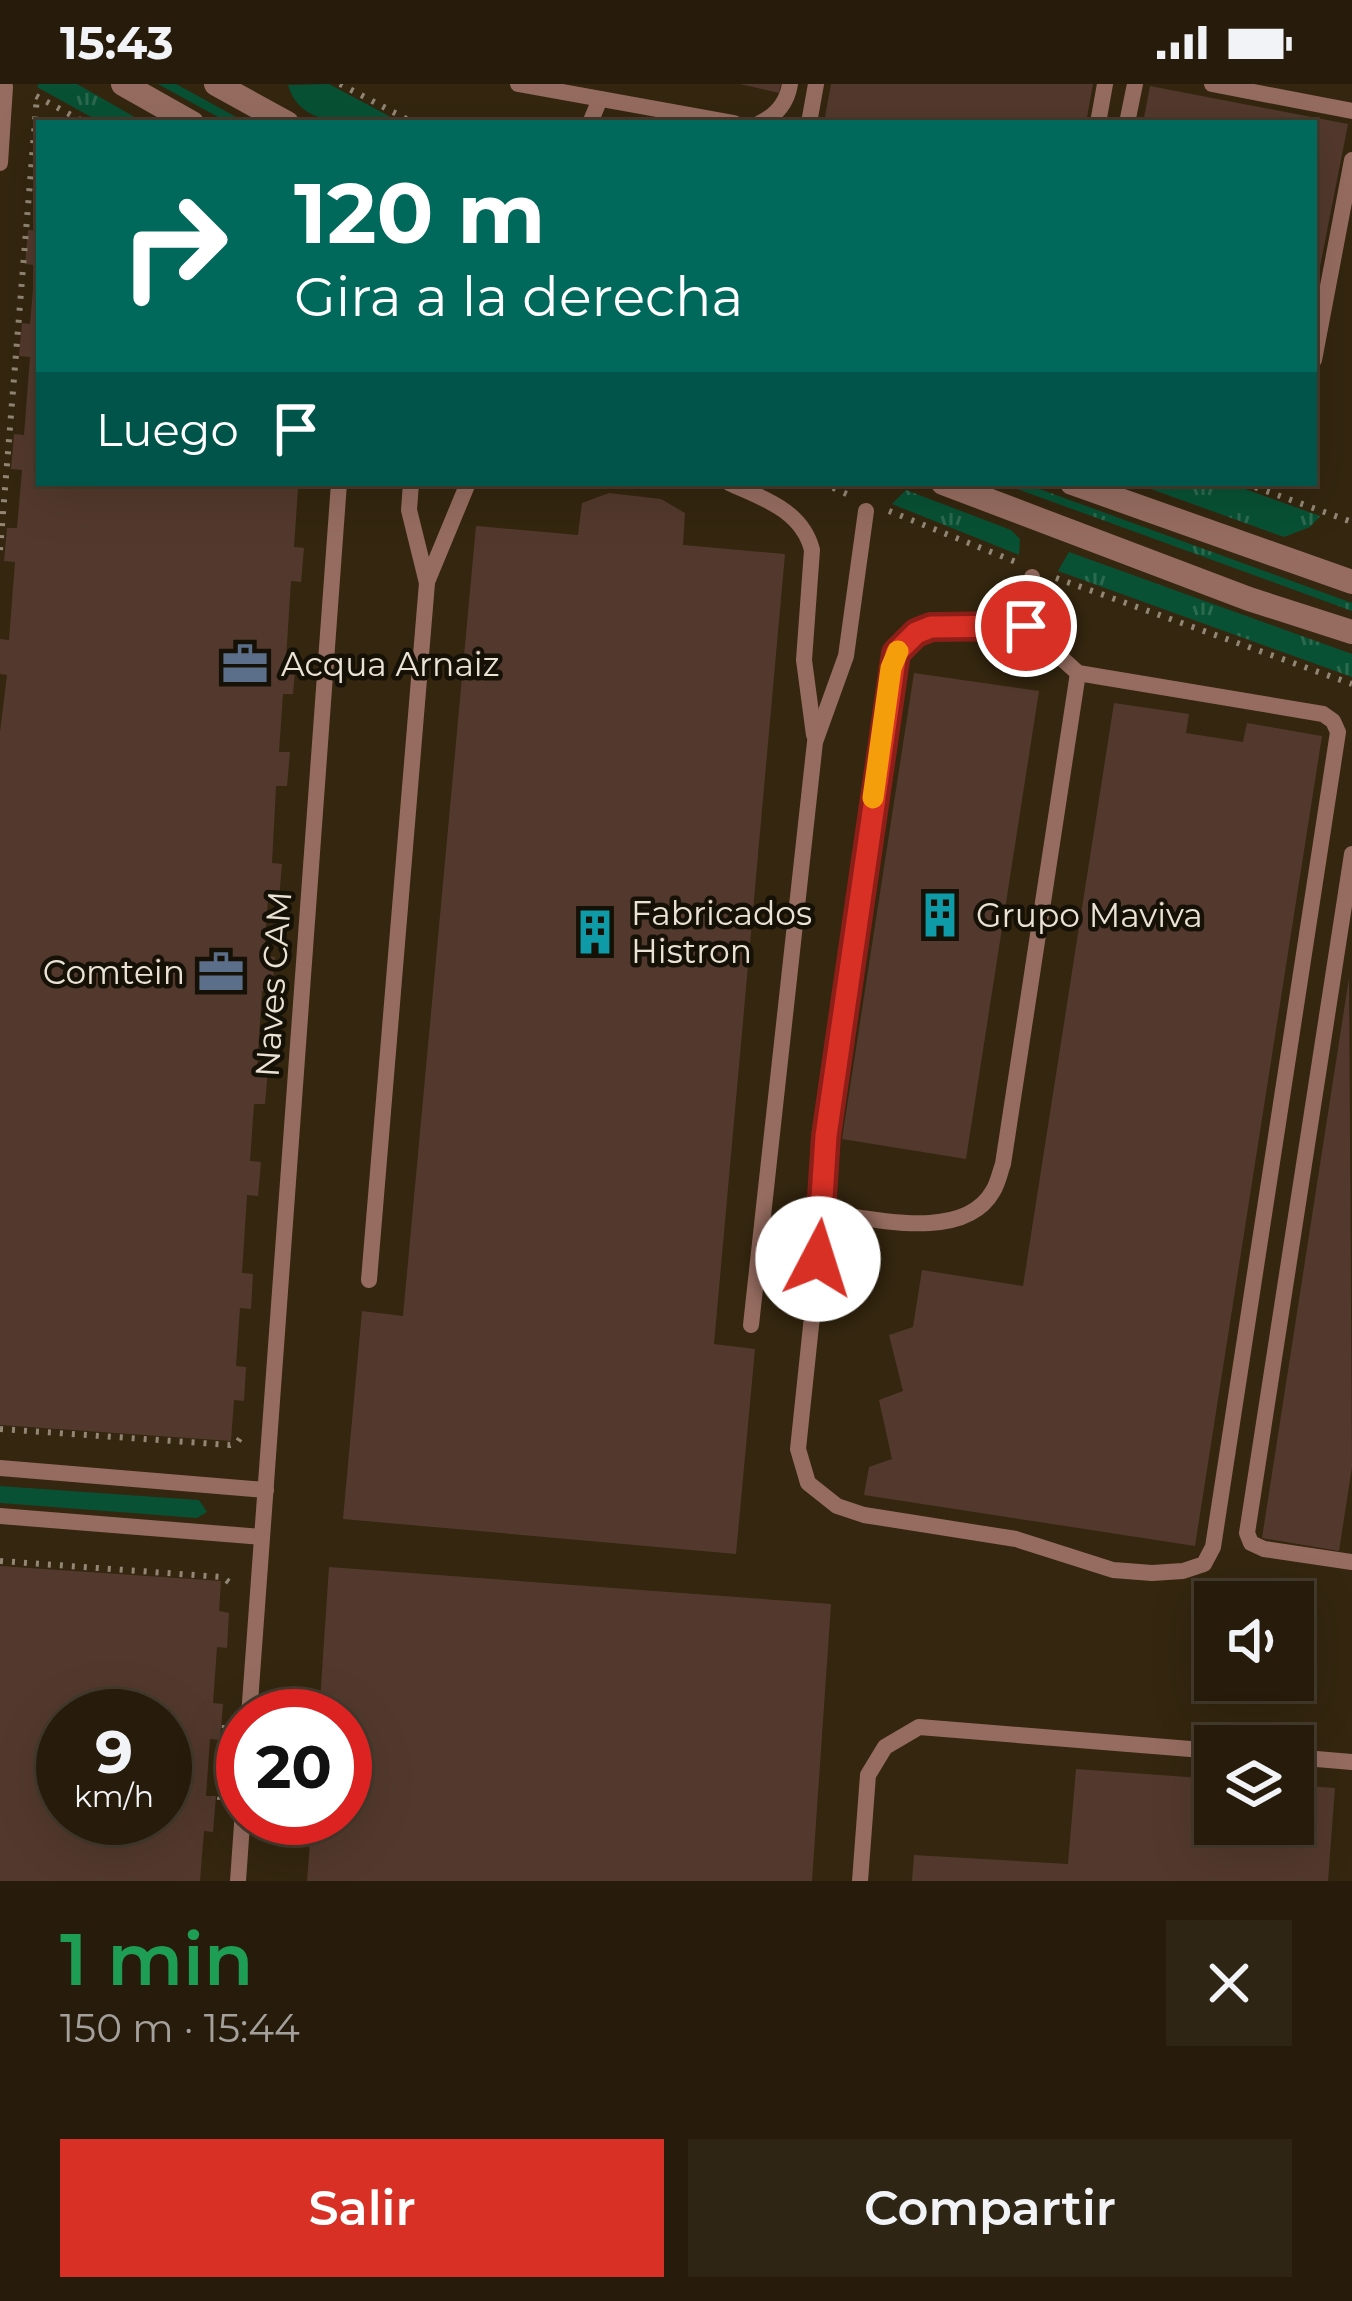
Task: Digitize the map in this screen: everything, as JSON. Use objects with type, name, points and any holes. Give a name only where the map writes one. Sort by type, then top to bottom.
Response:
[{"type":"street","points":[[123,84],[187,120]]},
{"type":"street","points":[[216,84],[281,120]]},
{"type":"street","points":[[951,486],[1249,599],[1352,632]]},
{"type":"street","points":[[1080,486],[1352,582]]},
{"type":"lane","points":[[518,84],[717,120]]},
{"type":"lane","points":[[767,120],[774,117],[790,84]]},
{"type":"lane","points":[[810,120],[816,84]]},
{"type":"lane","points":[[1099,120],[1105,84]]},
{"type":"lane","points":[[1128,120],[1135,84]]},
{"type":"lane","points":[[1212,84],[1352,111]]},
{"type":"lane","points":[[0,163],[5,87]]},
{"type":"lane","points":[[591,120],[599,99]]},
{"type":"lane","points":[[1317,344],[1352,160]]},
{"type":"lane","name":"Naves CAM","points":[[251,1689],[340,486]]},
{"type":"lane","points":[[411,486],[409,510],[427,583]]},
{"type":"lane","points":[[369,1280],[427,583],[467,486]]},
{"type":"lane","points":[[735,486],[788,512],[808,536],[812,550],[805,661],[815,742],[751,1324]]},
{"type":"lane","points":[[815,742],[846,656],[867,507]]},
{"type":"lane","points":[[1026,626],[1033,573]]},
{"type":"lane","points":[[1026,626],[1078,673],[1324,714],[1338,732],[1213,1547],[1204,1564],[1183,1571],[1113,1570],[1016,1539],[864,1515],[837,1506],[808,1484],[798,1449],[823,1212],[826,1136],[896,653],[916,633],[931,627],[1026,626]]},
{"type":"lane","points":[[823,1212],[920,1225],[970,1215],[992,1193],[1003,1164],[1078,673]]},
{"type":"lane","points":[[1352,854],[1247,1533],[1252,1543],[1264,1549],[1352,1562]]},
{"type":"lane","points":[[0,1468],[266,1490]]},
{"type":"lane","points":[[0,1516],[262,1537]]},
{"type":"lane","points":[[860,1881],[868,1774],[885,1747],[919,1726],[1194,1749]]},
{"type":"lane","points":[[1314,1759],[1352,1762]]},
{"type":"lane","points":[[238,1881],[241,1845]]},
{"type":"path","points":[[340,84],[408,120]]},
{"type":"path","points":[[26,90],[81,120]]},
{"type":"path","points":[[0,550],[37,96]]},
{"type":"path","points":[[828,486],[867,507]]},
{"type":"path","points":[[1252,486],[1352,522]]},
{"type":"path","points":[[888,511],[1033,573]]},
{"type":"path","points":[[1053,577],[1352,684]]},
{"type":"path","points":[[0,1430],[230,1445]]},
{"type":"path","points":[[0,1561],[222,1577],[234,1588]]},
{"type":"green space","points":[[77,84],[140,120],[97,120],[37,87]]},
{"type":"green space","points":[[158,84],[176,84],[242,120],[224,120]]},
{"type":"green space","points":[[329,84],[396,120],[320,118],[295,100],[288,85]]},
{"type":"green space","points":[[1009,486],[1031,486],[1352,603],[1352,611]]},
{"type":"green space","points":[[1148,486],[1236,486],[1320,516],[1310,527],[1284,537]]},
{"type":"green space","points":[[906,490],[1011,530],[1020,539],[1019,555],[892,504]]},
{"type":"green space","points":[[1069,552],[1352,654],[1352,677],[1058,571]]},
{"type":"green space","points":[[0,1486],[199,1500],[207,1512],[197,1518],[0,1503]]},
{"type":"building","points":[[740,84],[781,84],[779,93]]},
{"type":"building","points":[[831,84],[1093,84],[1087,120],[825,120]]},
{"type":"building","points":[[1150,86],[1348,124],[1317,282],[1317,120],[1144,120]]},
{"type":"building","points":[[28,230],[36,231],[36,486],[309,486],[298,489],[294,547],[304,548],[301,582],[291,581],[286,659],[296,659],[293,694],[283,694],[279,752],[290,752],[287,786],[276,786],[272,863],[282,864],[279,899],[268,898],[264,955],[275,957],[272,991],[262,991],[257,1068],[268,1069],[265,1104],[254,1104],[250,1161],[261,1162],[258,1196],[247,1195],[242,1273],[253,1274],[251,1309],[240,1308],[236,1366],[246,1367],[244,1401],[234,1400],[231,1441],[0,1425],[0,732],[7,675],[0,674],[0,639],[9,640],[15,562],[4,561],[7,528],[17,528],[22,470],[11,469],[14,434],[24,435],[30,357],[19,356],[22,323],[30,324],[35,265],[25,264]]},
{"type":"building","name":"Fabricados Histron","points":[[609,493],[661,499],[685,513],[683,545],[785,554],[714,1344],[755,1349],[736,1554],[343,1519],[362,1311],[403,1316],[476,526],[578,535],[582,503]]},
{"type":"building","name":"Grupo Maviva","points":[[914,673],[1039,691],[966,1159],[842,1139]]},
{"type":"building","points":[[1114,703],[1189,714],[1186,733],[1243,742],[1247,723],[1322,736],[1195,1546],[864,1495],[869,1467],[892,1459],[879,1400],[903,1391],[889,1335],[913,1327],[922,1270],[1023,1286]]},
{"type":"building","points":[[1349,978],[1352,1467],[1339,1551],[1262,1538]]},
{"type":"building","points":[[0,1566],[221,1581],[219,1611],[229,1613],[227,1648],[217,1647],[216,1740],[210,1739],[206,1796],[216,1796],[213,1832],[204,1831],[200,1881],[0,1881]]},
{"type":"building","points":[[329,1567],[831,1604],[812,1881],[307,1881],[310,1845],[372,1845],[372,1689],[321,1689]]},
{"type":"building","points":[[1076,1769],[1194,1777],[1194,1845],[1314,1845],[1314,1786],[1335,1788],[1328,1881],[912,1881],[914,1855],[1068,1864]]},
{"type":"slow traffic","points":[[873,798],[891,668],[898,651]]},
{"type":"place","name":"Acqua Arnaiz","points":[[245,664]]},
{"type":"place","name":"Grupo Maviva","points":[[940,915]]},
{"type":"place","name":"Fabricados Histron","points":[[595,932]]},
{"type":"place","name":"Comtein","points":[[221,972]]},
{"type":"route","points":[[818,1259],[826,1136],[891,668],[896,653],[916,633],[931,627],[1026,626]]}]
